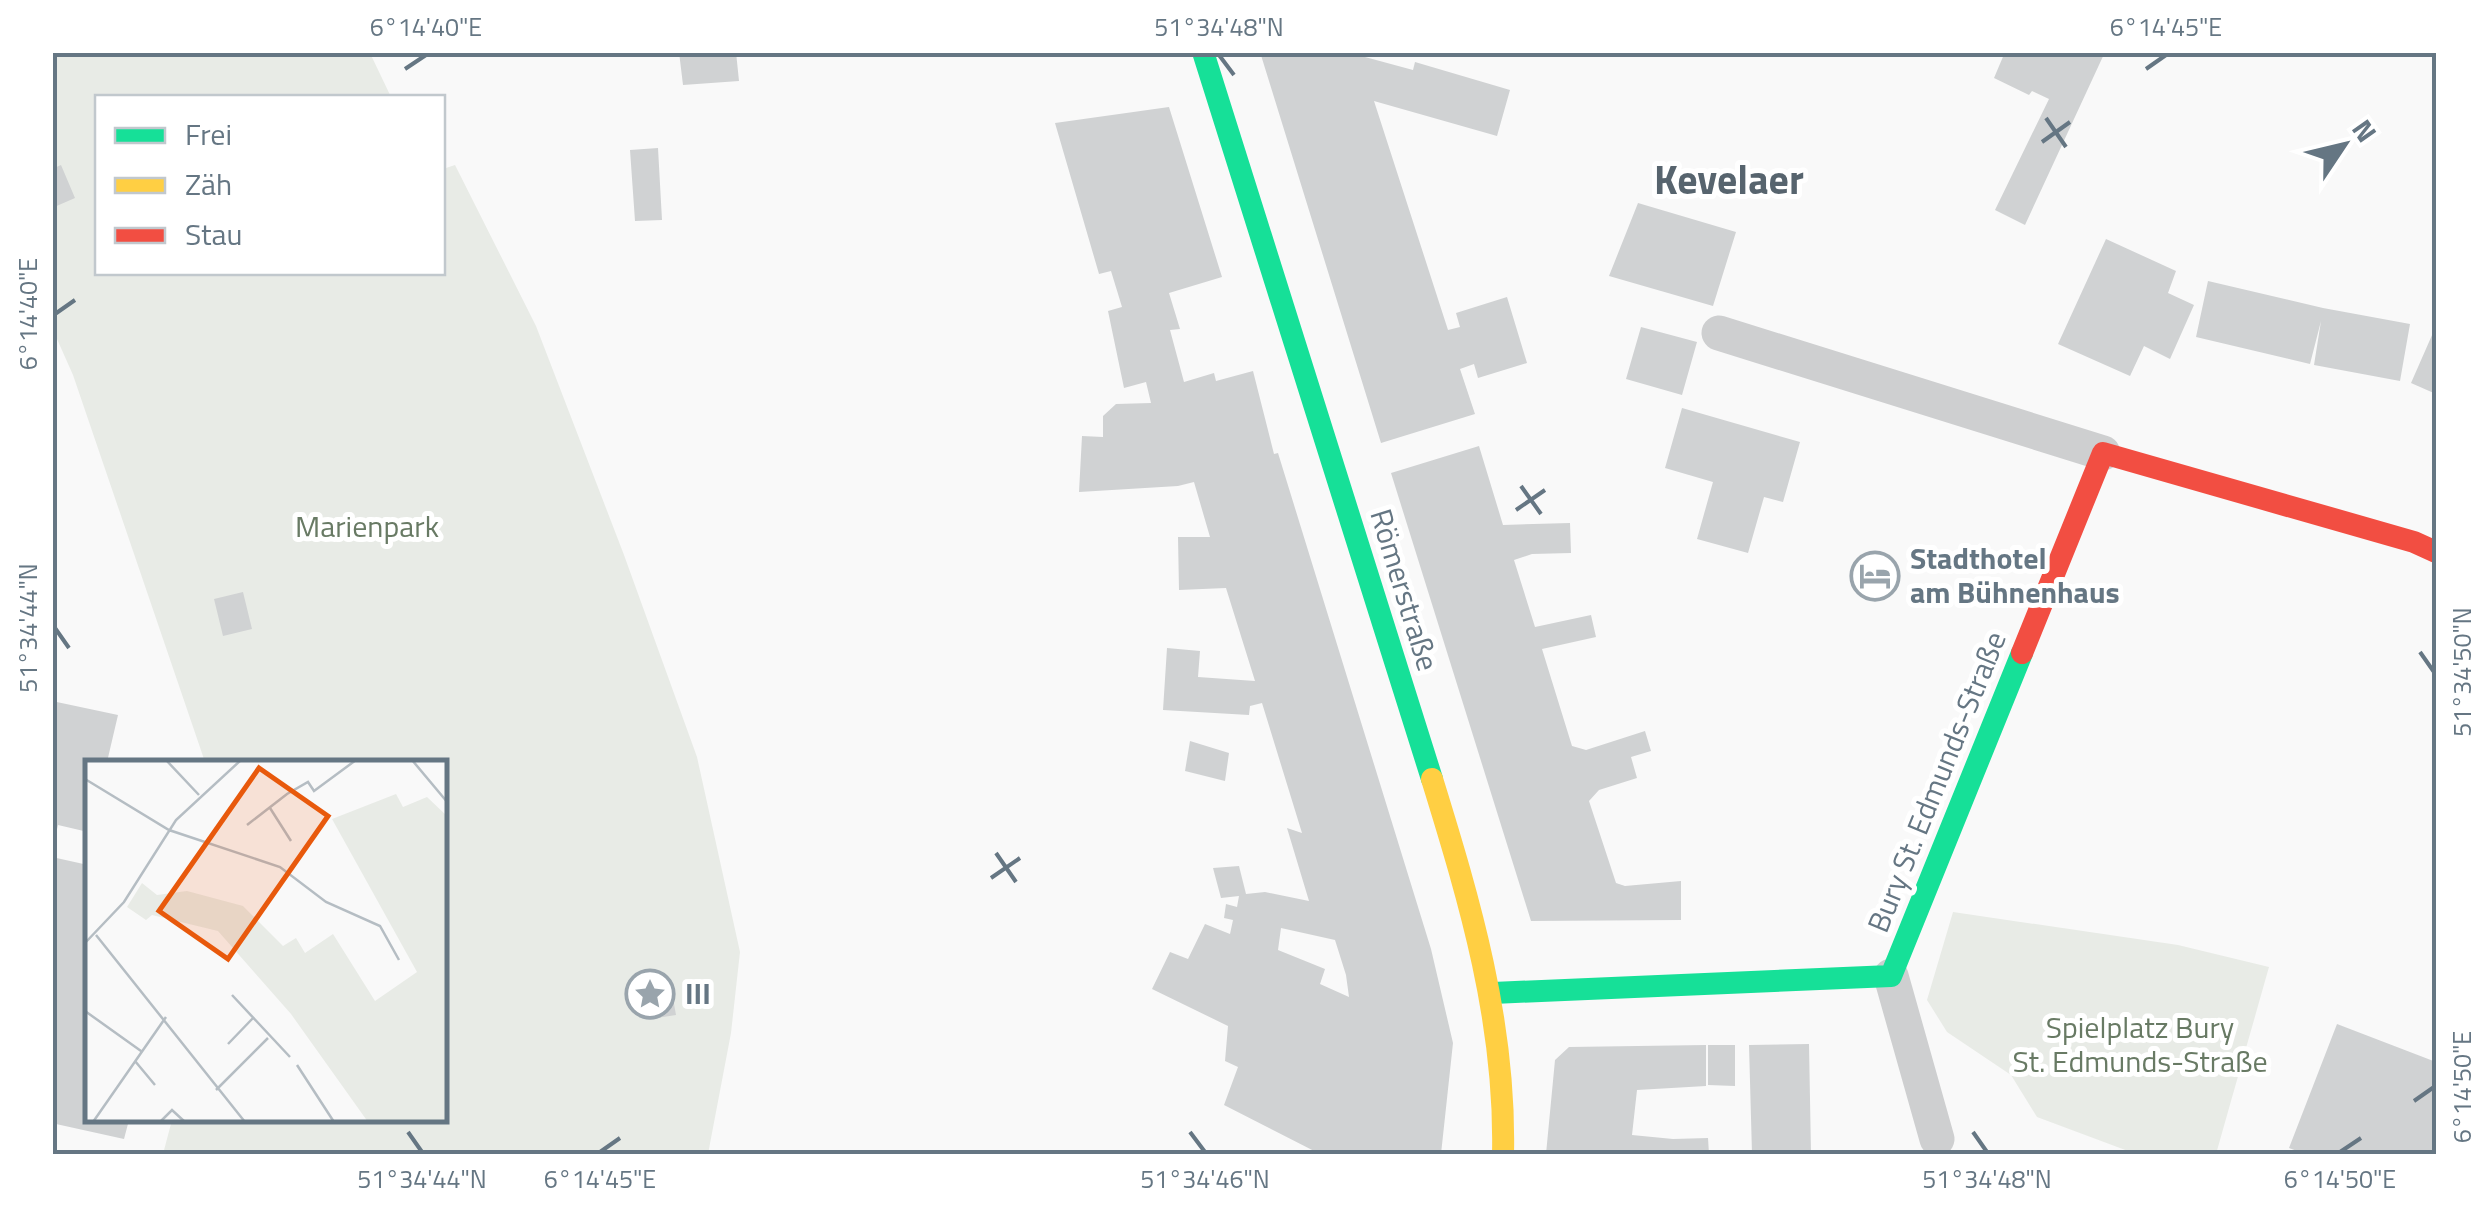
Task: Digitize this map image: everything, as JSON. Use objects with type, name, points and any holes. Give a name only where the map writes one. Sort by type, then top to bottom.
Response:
[{"type":"street","name":"Römerstraße","points":[[1203,52],[1467,891],[1492,992],[1502,1054],[1503,1154]]},
{"type":"street","name":"Bury St. Edmunds-Straße","points":[[1492,992],[1891,976],[2103,452]]},
{"type":"street","points":[[2103,452],[2414,542],[2436,552]]},
{"type":"lane","points":[[1719,333],[2103,452]]},
{"type":"lane","points":[[1891,976],[1937,1138]]},
{"type":"green space","name":"Marienpark","points":[[52,53],[370,53],[390,95],[95,95],[95,275],[445,275],[445,168],[455,165],[536,326],[697,757],[740,952],[731,1033],[708,1154],[163,1154],[171,1122],[448,1122],[448,760],[204,760],[73,375],[53,330]]},
{"type":"green space","name":"Spielplatz Bury St. Edmunds-Straße","points":[[1953,912],[2178,945],[2269,967],[2216,1154],[2136,1154],[2037,1117],[2011,1075],[1947,1032],[1927,1000]]},
{"type":"building","points":[[679,52],[736,52],[739,81],[683,85]]},
{"type":"building","points":[[1260,52],[1367,52],[1365,57],[1413,70],[1415,62],[1510,90],[1497,136],[1374,101],[1448,330],[1460,327],[1456,313],[1507,297],[1527,363],[1478,378],[1474,364],[1460,369],[1475,414],[1381,443]]},
{"type":"building","points":[[2005,52],[2105,52],[2025,225],[1995,210],[2049,99],[2032,91],[2029,95],[1994,78]]},
{"type":"building","points":[[1169,107],[1222,277],[1169,293],[1180,329],[1170,330],[1184,382],[1214,373],[1216,381],[1253,371],[1274,454],[1278,453],[1431,949],[1453,1043],[1441,1154],[1320,1154],[1224,1105],[1238,1067],[1225,1061],[1228,1026],[1152,989],[1170,952],[1188,959],[1205,924],[1230,934],[1233,920],[1224,918],[1226,904],[1237,907],[1239,896],[1221,898],[1213,868],[1239,866],[1246,894],[1265,892],[1309,901],[1287,828],[1302,833],[1262,703],[1250,706],[1249,715],[1163,710],[1167,648],[1200,651],[1198,677],[1255,681],[1226,588],[1179,590],[1178,537],[1210,537],[1194,482],[1079,492],[1082,436],[1103,437],[1103,416],[1116,404],[1151,403],[1146,382],[1124,388],[1108,311],[1122,307],[1111,271],[1099,274],[1055,123]],"holes":[[[1281,928],[1335,940],[1346,975],[1349,997],[1320,984],[1325,969],[1278,950]]]},
{"type":"building","points":[[658,148],[662,220],[635,221],[630,150]]},
{"type":"building","points":[[61,165],[75,198],[52,208],[52,169]]},
{"type":"building","points":[[1638,203],[1736,232],[1713,306],[1609,276]]},
{"type":"building","points":[[2106,239],[2176,271],[2168,293],[2194,305],[2170,359],[2144,346],[2130,376],[2058,344]]},
{"type":"building","points":[[2208,281],[2410,324],[2400,381],[2314,365],[2321,321],[2310,364],[2196,337]]},
{"type":"building","points":[[2436,326],[2436,394],[2411,383]]},
{"type":"building","points":[[1641,327],[1697,342],[1682,395],[1626,379]]},
{"type":"building","points":[[1682,408],[1800,442],[1783,502],[1764,497],[1748,553],[1697,539],[1713,482],[1665,468]]},
{"type":"building","points":[[1479,446],[1503,525],[1570,523],[1571,553],[1532,554],[1514,560],[1535,627],[1591,615],[1596,637],[1542,649],[1572,746],[1586,750],[1645,731],[1651,751],[1631,757],[1637,778],[1599,790],[1589,801],[1616,883],[1625,886],[1681,881],[1681,920],[1531,921],[1391,473]]},
{"type":"building","points":[[243,592],[252,629],[223,636],[214,599]]},
{"type":"building","points":[[52,701],[118,715],[107,760],[85,760],[85,831],[58,825],[54,842]]},
{"type":"building","points":[[1190,741],[1229,753],[1225,781],[1185,771]]},
{"type":"building","points":[[52,857],[85,864],[85,1122],[128,1122],[124,1139],[56,1124],[52,1134]]},
{"type":"building","points":[[671,987],[676,1015],[650,1019],[646,990]]},
{"type":"building","points":[[2337,1024],[2436,1062],[2436,1154],[2305,1154],[2289,1148]]},
{"type":"building","points":[[1809,1044],[1811,1154],[1752,1154],[1749,1045]]},
{"type":"building","points":[[1706,1045],[1706,1086],[1637,1090],[1632,1135],[1708,1138],[1709,1154],[1546,1154],[1555,1060],[1569,1047]]},
{"type":"building","points":[[1708,1045],[1735,1045],[1735,1086],[1708,1085]]},
{"type":"traffic: fast","points":[[1203,52],[1432,779]]},
{"type":"traffic: fast","points":[[1493,993],[1891,976],[2022,653]]},
{"type":"traffic: slow","points":[[1432,779],[1472,917],[1492,1010],[1499,1057],[1503,1154]]},
{"type":"traffic: jam","points":[[2022,653],[2103,453],[2414,542],[2436,552]]},
{"type":"place","name":"Stadthotel am Bühnenhaus","points":[[1875,576]]},
{"type":"place","name":"III","points":[[650,994]]},
{"type":"district","name":"Kevelaer","points":[[1729,180]]}]
